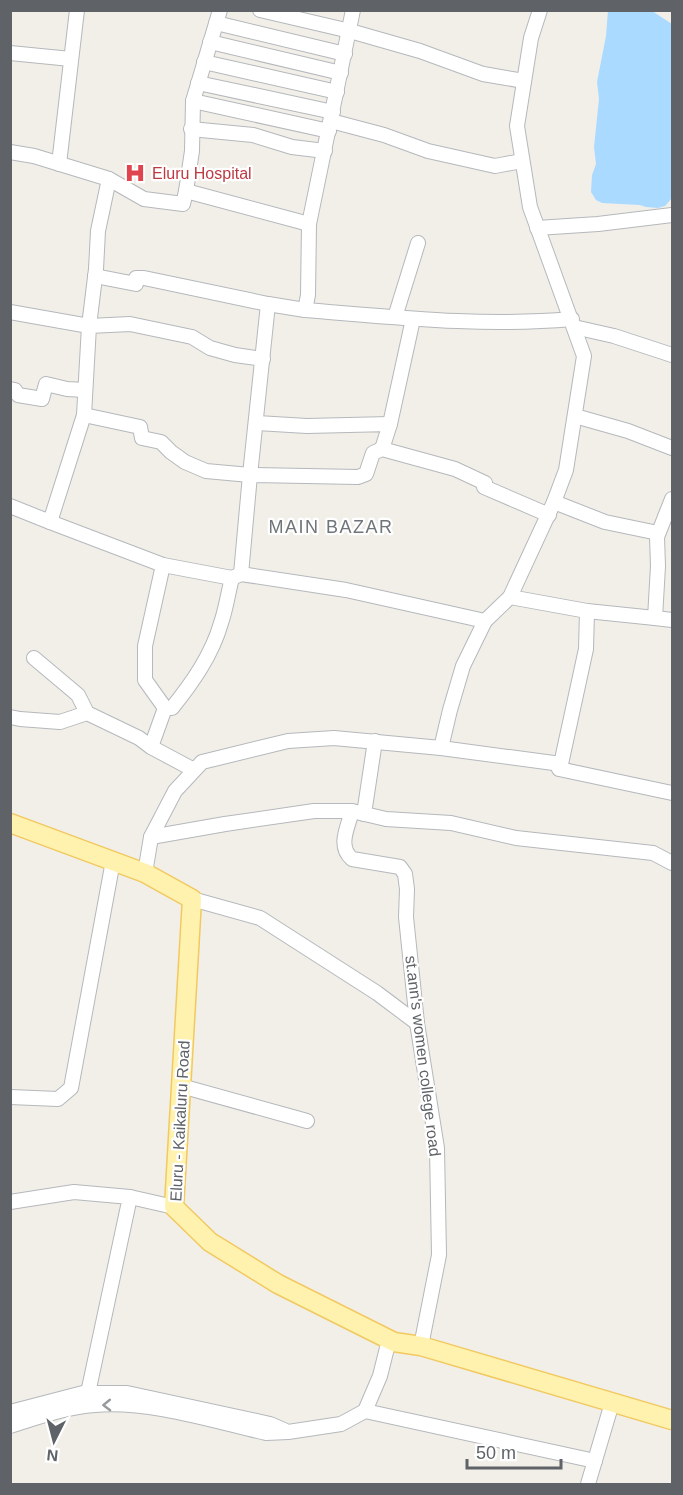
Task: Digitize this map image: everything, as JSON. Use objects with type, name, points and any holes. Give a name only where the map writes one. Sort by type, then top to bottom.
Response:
[{"type":"main road","points":[[10,824],[146,873],[192,899]]},
{"type":"main road","name":"Eluru - Kaikaluru Road","points":[[192,899],[174,1207],[210,1242],[278,1284],[389,1340],[421,1346],[672,1420]]},
{"type":"street","points":[[58,164],[77,10]]},
{"type":"street","points":[[260,10],[350,31],[420,51],[483,74],[524,81]]},
{"type":"street","points":[[304,310],[308,295],[309,224],[353,10]]},
{"type":"street","points":[[441,748],[463,666],[484,621],[510,597],[552,508],[566,470],[584,356],[530,207],[517,126],[531,38],[540,10]]},
{"type":"street","points":[[10,152],[34,156],[109,179],[144,199],[183,204],[192,151],[193,101],[218,17],[345,54]]},
{"type":"street","points":[[210,42],[341,74]]},
{"type":"street","points":[[10,53],[70,59]]},
{"type":"street","points":[[204,62],[337,92]]},
{"type":"street","points":[[198,83],[384,135],[428,151],[495,166],[522,161]]},
{"type":"street","points":[[193,101],[331,121]]},
{"type":"street","points":[[191,129],[253,135],[292,147],[325,151]]},
{"type":"street","points":[[50,522],[84,415],[88,326],[98,231],[109,179]]},
{"type":"street","points":[[186,191],[309,224]]},
{"type":"street","points":[[537,228],[598,224],[672,215]]},
{"type":"street","points":[[395,317],[418,243]]},
{"type":"street","points":[[95,276],[136,284],[136,278],[144,278],[304,310],[413,319],[573,323],[672,354]]},
{"type":"street","points":[[165,708],[172,708],[191,684],[203,663],[221,625],[236,576],[250,475],[268,304]]},
{"type":"street","points":[[10,312],[88,326],[130,324],[192,337],[210,348],[236,355],[263,358]]},
{"type":"street","points":[[382,449],[390,424],[413,319]]},
{"type":"street","points":[[10,389],[15,390],[18,395],[42,399],[46,384],[66,389],[86,390]]},
{"type":"street","points":[[84,415],[140,427],[142,438],[161,442],[185,462],[206,471],[234,475],[358,477],[366,474],[373,453],[382,449],[455,470],[485,483],[484,487],[552,508],[658,533]]},
{"type":"street","points":[[575,416],[628,431],[672,448]]},
{"type":"street","points":[[256,423],[307,426],[390,424]]},
{"type":"street","points":[[655,618],[658,533],[672,499]]},
{"type":"street","points":[[10,506],[163,565],[346,590],[484,621]]},
{"type":"street","points":[[163,565],[147,636],[145,681],[165,708]]},
{"type":"street","points":[[510,597],[587,611],[672,620]]},
{"type":"street","points":[[587,611],[586,649],[559,770],[672,793]]},
{"type":"street","points":[[34,658],[78,695],[87,713],[139,738],[194,770]]},
{"type":"street","points":[[152,747],[165,708]]},
{"type":"street","points":[[10,717],[60,722],[87,713]]},
{"type":"street","points":[[146,873],[151,837],[175,791],[202,762],[288,741],[334,738],[441,748],[561,764]]},
{"type":"street","points":[[358,813],[375,741]]},
{"type":"street","points":[[151,837],[314,811],[358,813],[386,819],[451,823],[516,838],[653,854],[672,863]]},
{"type":"street","name":"st.ann's women college road","points":[[358,813],[343,846],[346,854],[352,859],[400,867],[405,874],[407,889],[406,916],[417,1023],[437,1148],[439,1255],[421,1346]]},
{"type":"street","points":[[10,1096],[58,1099],[71,1088],[113,861]]},
{"type":"street","points":[[192,899],[260,918],[377,993],[417,1023]]},
{"type":"street","points":[[181,1086],[307,1120]]},
{"type":"street","points":[[10,1202],[74,1192],[130,1197],[174,1207]]},
{"type":"street","points":[[88,1393],[130,1197]]},
{"type":"street","points":[[10,1425],[94,1405],[135,1404],[266,1433],[341,1424],[365,1411],[380,1376],[389,1340]]},
{"type":"street","points":[[10,1413],[88,1393],[127,1393],[270,1424],[288,1432]]},
{"type":"street","points":[[588,1485],[612,1403]]},
{"type":"street","points":[[365,1411],[595,1461]]},
{"type":"water","points":[[608,11],[652,11],[672,24],[672,198],[665,206],[658,208],[602,203],[596,200],[591,192],[592,175],[596,164],[594,147],[599,99],[597,82],[606,36]]},
{"type":"place","name":"Eluru Hospital","points":[[135,173]]},
{"type":"district","name":"MAIN BAZAR","points":[[331,527]]}]
